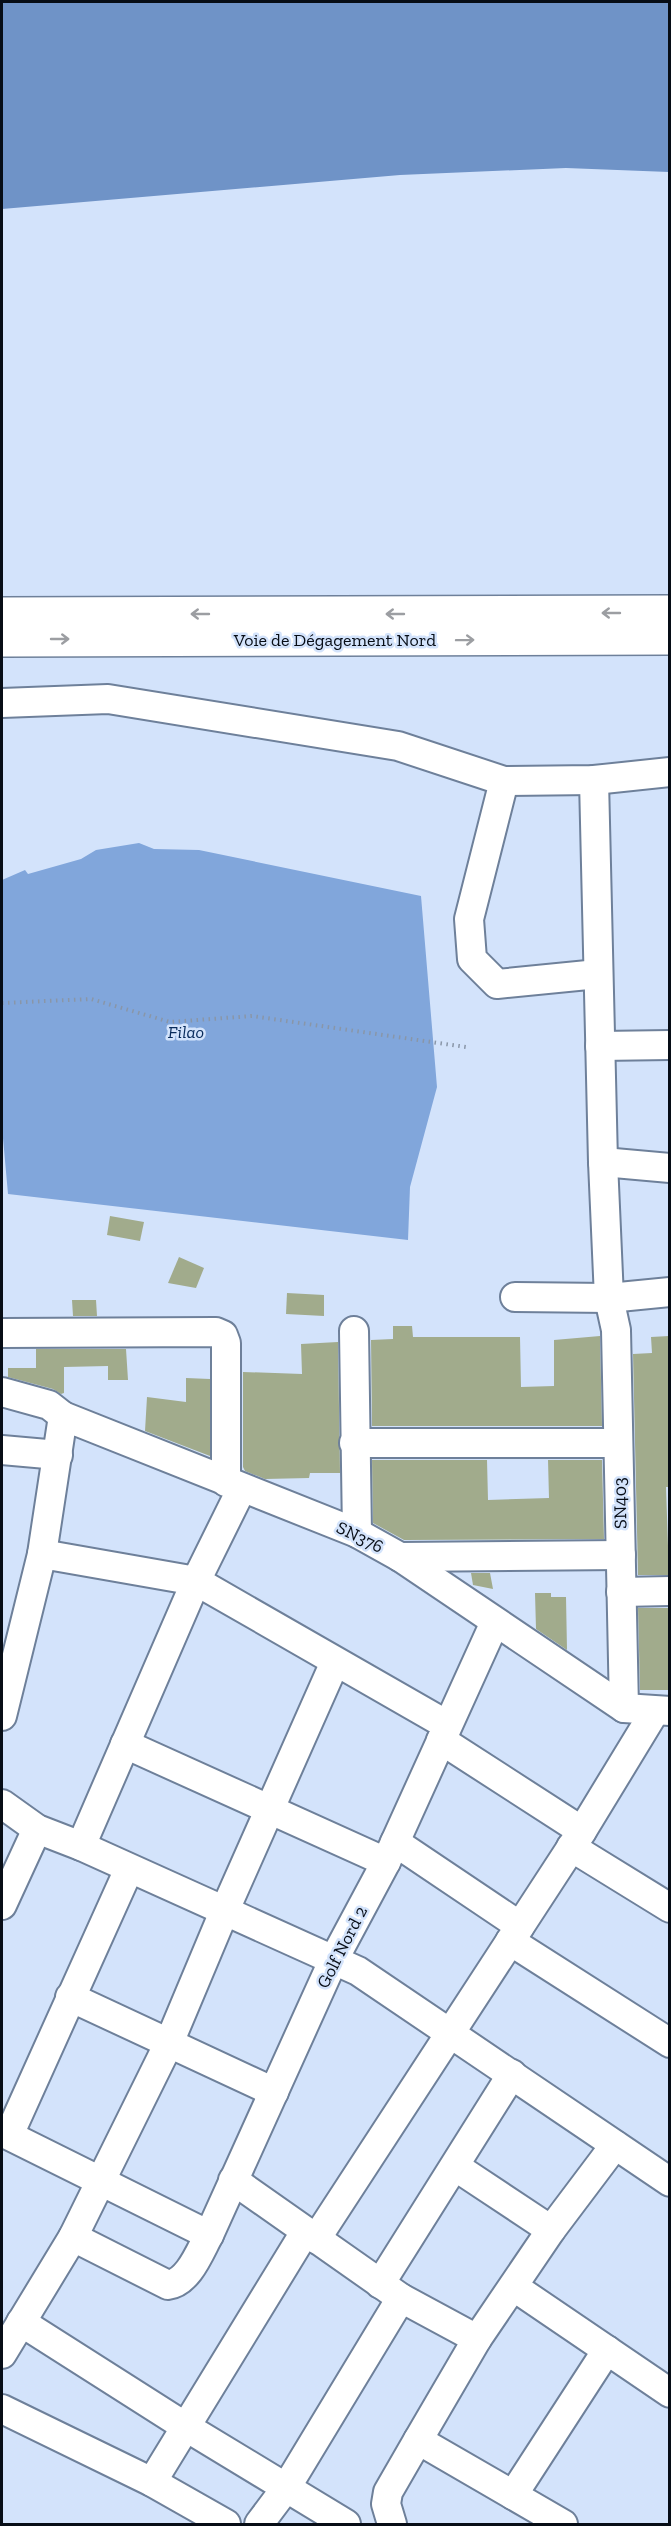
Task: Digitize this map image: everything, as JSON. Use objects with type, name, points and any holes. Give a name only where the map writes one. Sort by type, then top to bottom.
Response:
[{"type":"highway","name":"Voie de Dégagement Nord","points":[[2,614],[669,612]]},
{"type":"highway","name":"Voie de Dégagement Nord","points":[[2,640],[669,638]]},
{"type":"street","points":[[2,703],[108,699],[398,746],[504,781],[594,780],[669,772]]},
{"type":"street","name":"SN403","points":[[594,780],[603,1162],[609,1298],[616,1330],[624,1708]]},
{"type":"street","points":[[504,781],[469,919],[472,959],[497,984],[598,974]]},
{"type":"street","points":[[600,1046],[669,1045]]},
{"type":"street","points":[[603,1162],[669,1168]]},
{"type":"street","points":[[515,1297],[609,1298],[669,1292]]},
{"type":"street","points":[[354,1331],[357,1533]]},
{"type":"street","points":[[2,1333],[216,1332],[223,1335],[226,1343],[234,1485],[196,1581],[81,1846]]},
{"type":"street","name":"SN376","points":[[2,1392],[49,1405],[63,1416],[357,1533],[400,1557],[624,1708],[662,1711]]},
{"type":"street","points":[[2,1716],[42,1554],[63,1416]]},
{"type":"street","points":[[354,1443],[618,1443]]},
{"type":"street","points":[[2,1450],[58,1455]]},
{"type":"street","points":[[42,1554],[196,1581],[335,1662],[444,1732],[576,1839],[669,1908]]},
{"type":"street","points":[[400,1557],[621,1555]]},
{"type":"street","points":[[621,1592],[669,1591]]},
{"type":"street","name":"Golf Nord 2","points":[[73,2237],[168,2285],[180,2281],[188,2272],[209,2235],[333,1961],[390,1852],[495,1622]]},
{"type":"street","points":[[2,2354],[73,2237],[169,2043],[224,1912],[335,1662]]},
{"type":"street","points":[[152,2482],[311,2236],[449,2033],[662,1711]]},
{"type":"street","points":[[125,1744],[270,1810],[390,1852],[515,1934],[669,2043]]},
{"type":"street","points":[[2,1804],[36,1829],[81,1846],[358,1971],[615,2145],[668,2177]]},
{"type":"street","points":[[2,1905],[36,1829]]},
{"type":"street","points":[[129,1869],[5,2134],[209,2235]]},
{"type":"street","points":[[70,1997],[274,2092]]},
{"type":"street","points":[[259,2524],[286,2488],[456,2167],[512,2074]]},
{"type":"street","points":[[392,2524],[386,2504],[388,2492],[417,2440],[477,2339],[551,2230],[615,2145]]},
{"type":"street","points":[[456,2167],[551,2230]]},
{"type":"street","points":[[233,2180],[391,2291],[477,2339]]},
{"type":"street","points":[[514,2287],[669,2392]]},
{"type":"street","points":[[21,2322],[186,2427],[346,2524]]},
{"type":"street","points":[[513,2495],[607,2350]]},
{"type":"street","points":[[2,2409],[152,2482],[226,2524]]},
{"type":"street","points":[[417,2440],[563,2524]]},
{"type":"path","points":[[2,1003],[91,999],[170,1022],[252,1016],[466,1047]]},
{"type":"green space","name":"Filao","points":[[139,843],[154,849],[199,850],[421,896],[437,1087],[410,1187],[408,1240],[8,1194],[2,1127],[2,880],[25,870],[28,874],[81,859],[96,850]]},
{"type":"shaded area","points":[[2,2],[669,2],[669,172],[566,168],[400,175],[2,209]]},
{"type":"building","points":[[110,1216],[144,1222],[140,1241],[107,1235]]},
{"type":"building","points":[[179,1257],[204,1268],[196,1288],[168,1283]]},
{"type":"building","points":[[287,1293],[324,1295],[324,1316],[286,1314]]},
{"type":"building","points":[[72,1300],[96,1300],[97,1316],[73,1316]]},
{"type":"building","points":[[393,1326],[412,1326],[413,1337],[520,1337],[521,1387],[554,1386],[554,1340],[600,1336],[602,1426],[372,1426],[371,1340],[393,1339]]},
{"type":"building","points":[[669,1336],[669,1487],[666,1487],[669,1575],[638,1575],[633,1354],[652,1353],[651,1337]]},
{"type":"building","points":[[338,1342],[340,1473],[310,1473],[309,1478],[265,1479],[245,1471],[243,1467],[243,1372],[302,1374],[301,1344]]},
{"type":"building","points":[[36,1349],[126,1349],[128,1380],[108,1380],[108,1366],[64,1367],[64,1393],[61,1394],[53,1389],[8,1377],[8,1368],[36,1368]]},
{"type":"building","points":[[186,1378],[210,1379],[210,1456],[145,1431],[147,1397],[186,1402]]},
{"type":"building","points":[[372,1460],[487,1460],[488,1500],[549,1498],[548,1460],[602,1460],[604,1539],[404,1540],[373,1523]]},
{"type":"building","points":[[471,1573],[490,1573],[493,1589],[473,1585]]},
{"type":"building","points":[[535,1593],[551,1593],[551,1597],[566,1597],[567,1650],[536,1629]]},
{"type":"building","points":[[638,1608],[669,1608],[669,1690],[640,1690]]}]
